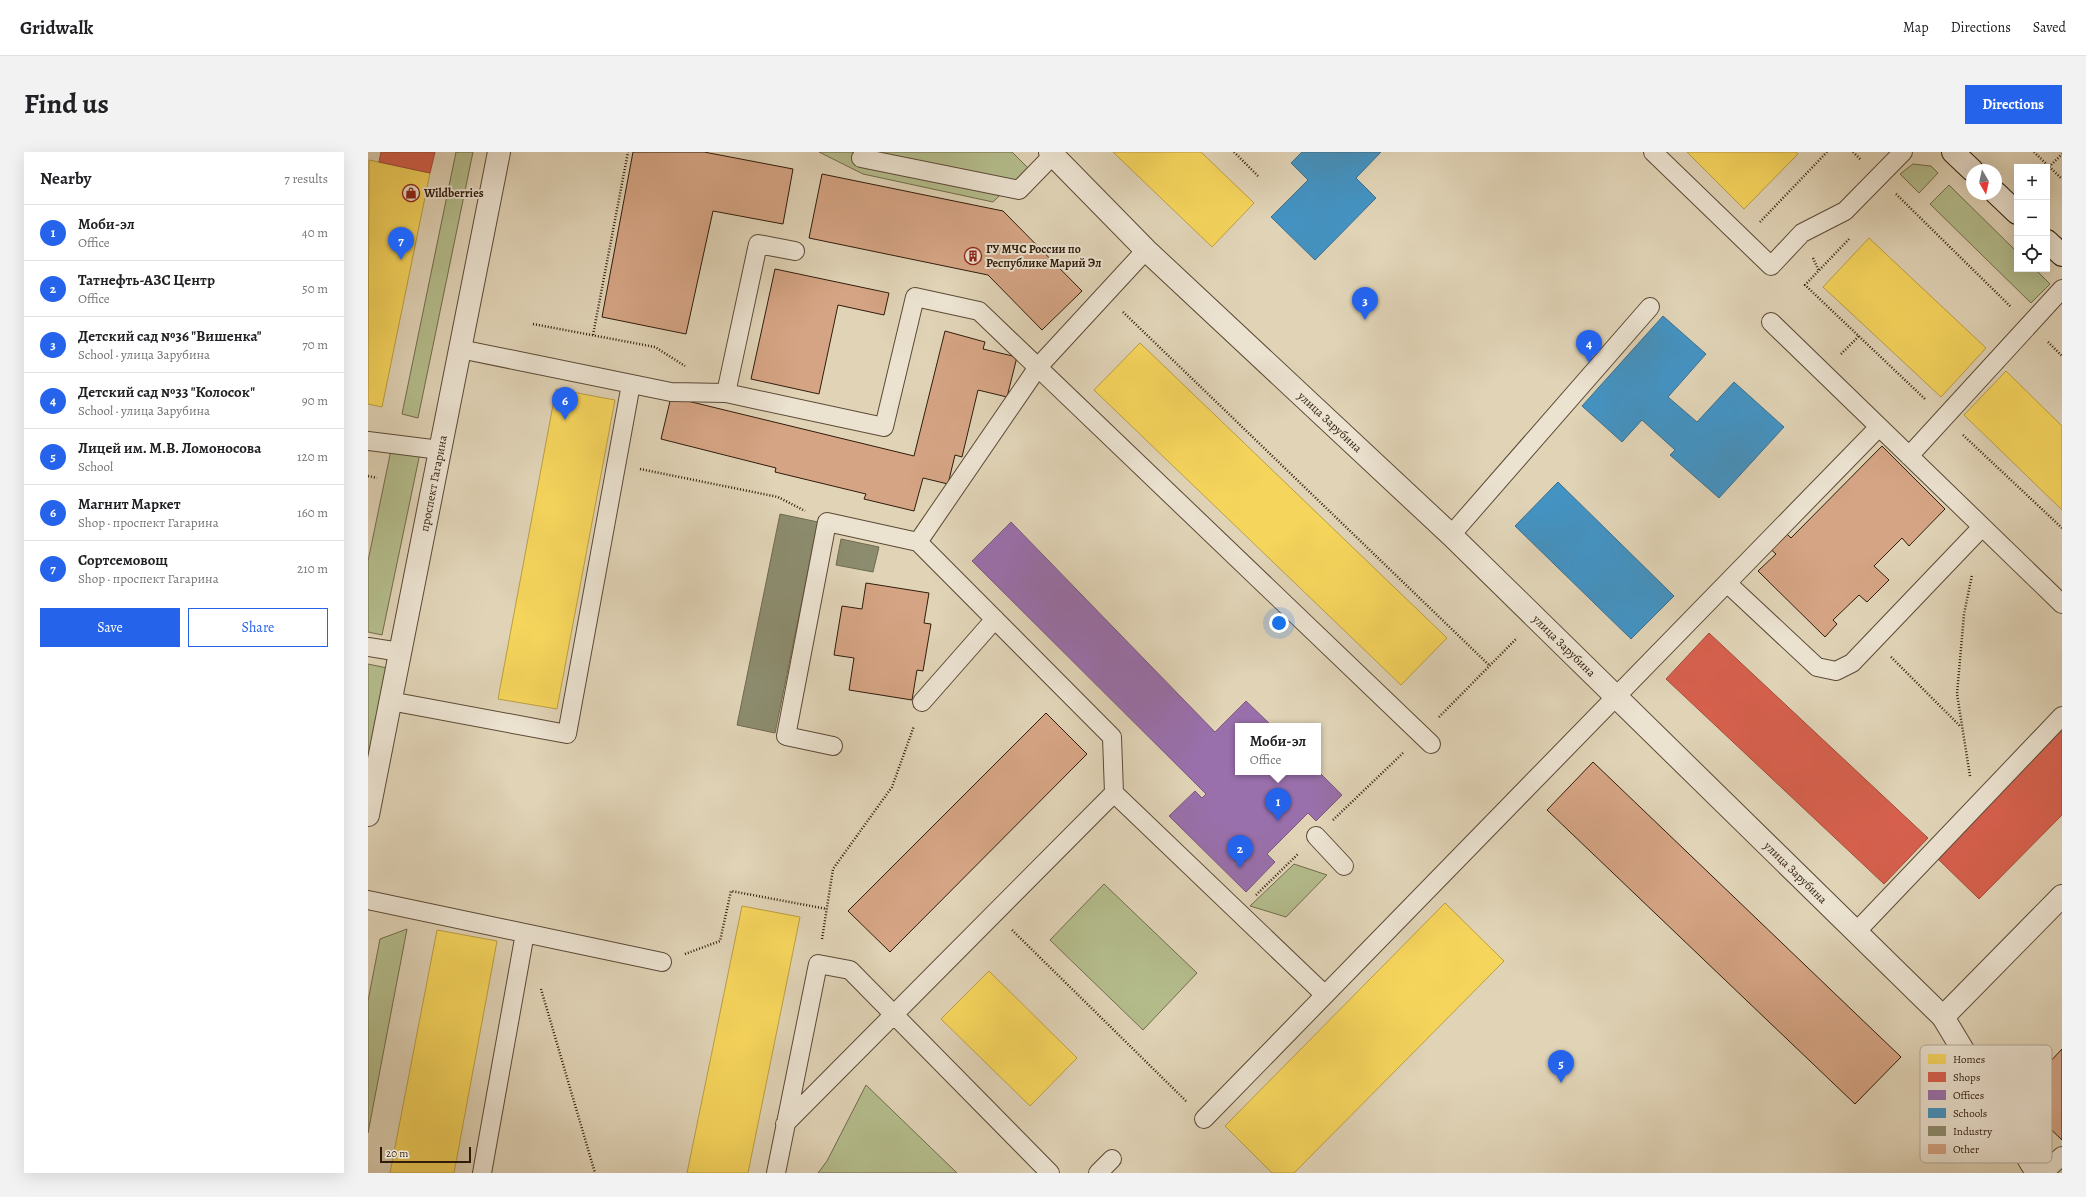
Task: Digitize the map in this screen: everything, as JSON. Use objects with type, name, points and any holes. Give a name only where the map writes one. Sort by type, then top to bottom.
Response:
[{"type":"street","name":"проспект Гагарина","points":[[368,815],[499,152]]},
{"type":"street","points":[[1953,152],[1966,164]]},
{"type":"street","name":"улица Зарубина","points":[[1051,153],[1146,250],[1451,535],[1616,696],[1943,1018],[1959,1045]]},
{"type":"street","points":[[2002,199],[2014,210]]},
{"type":"street","points":[[2050,244],[2062,255]]},
{"type":"street","points":[[1943,1018],[2062,896]]},
{"type":"street","name":"улица Зарубина","points":[[2031,1163],[2037,1173]]},
{"type":"lane","points":[[1653,152],[1771,266],[1802,233],[1845,211],[1902,152]]},
{"type":"lane","points":[[861,158],[1019,190],[1051,153]]},
{"type":"lane","points":[[726,393],[758,244],[795,251]]},
{"type":"lane","points":[[918,542],[1038,367],[1146,250]]},
{"type":"lane","points":[[1909,456],[2062,290]]},
{"type":"lane","points":[[460,349],[671,392],[726,393],[884,427],[915,298],[979,311],[1431,744]]},
{"type":"lane","points":[[1451,535],[1650,308]]},
{"type":"lane","points":[[1771,322],[2062,604]]},
{"type":"lane","points":[[390,701],[567,734],[631,384]]},
{"type":"lane","points":[[1204,1119],[1879,427]]},
{"type":"lane","points":[[368,440],[440,450]]},
{"type":"lane","points":[[833,746],[786,736],[827,522],[918,542],[1112,737],[1114,793],[1325,995]]},
{"type":"lane","points":[[1727,583],[1817,667],[1836,671],[1852,663],[1982,527]]},
{"type":"lane","points":[[922,702],[995,619]]},
{"type":"lane","points":[[368,647],[400,652]]},
{"type":"lane","points":[[1856,932],[2062,716]]},
{"type":"lane","points":[[786,1124],[1114,793]]},
{"type":"lane","points":[[1316,836],[1344,866]]},
{"type":"lane","points":[[368,900],[662,962]]},
{"type":"lane","points":[[482,1173],[525,933]]},
{"type":"lane","points":[[776,1173],[818,964],[850,970],[1050,1173]]},
{"type":"lane","points":[[2043,1173],[2062,1156]]},
{"type":"lane","points":[[1098,1173],[1112,1160]]},
{"type":"lane","points":[[2048,1173],[2062,1168]]},
{"type":"path","points":[[593,335],[628,152]]},
{"type":"path","points":[[1234,152],[1258,176]]},
{"type":"path","points":[[1756,227],[1827,152]]},
{"type":"path","points":[[1853,152],[2062,356]]},
{"type":"path","points":[[2034,152],[2047,164]]},
{"type":"path","points":[[2062,154],[2050,167],[2062,179]]},
{"type":"path","points":[[1105,295],[1490,666]]},
{"type":"path","points":[[533,324],[655,347],[687,368]]},
{"type":"path","points":[[617,464],[778,497],[827,522]]},
{"type":"path","points":[[368,476],[377,478]]},
{"type":"path","points":[[1973,570],[1964,614],[1957,694],[1976,806]]},
{"type":"path","points":[[1435,722],[1536,618]]},
{"type":"path","points":[[1874,640],[1962,728]]},
{"type":"path","points":[[818,964],[833,868],[892,787],[922,702]]},
{"type":"path","points":[[662,962],[720,941],[731,891],[826,909]]},
{"type":"path","points":[[995,913],[1204,1119]]},
{"type":"path","points":[[540,985],[595,1173]]},
{"type":"green space","points":[[456,152],[473,152],[418,418],[402,414]]},
{"type":"green space","points":[[819,152],[1012,152],[1028,168],[993,202],[863,174]]},
{"type":"green space","points":[[1913,164],[1931,166],[1938,173],[1919,193],[1900,174]]},
{"type":"green space","points":[[1949,185],[2014,249],[2014,272],[2038,272],[2050,284],[2031,303],[1930,204]]},
{"type":"green space","points":[[391,450],[420,453],[382,635],[368,632],[368,561]]},
{"type":"green space","points":[[368,664],[387,668],[368,763]]},
{"type":"green space","points":[[1294,864],[1327,875],[1286,917],[1250,906]]},
{"type":"green space","points":[[1104,884],[1197,973],[1143,1030],[1050,940]]},
{"type":"green space","points":[[407,929],[368,1133],[368,1001],[380,939]]},
{"type":"green space","points":[[866,1085],[957,1173],[818,1173],[827,1161]]},
{"type":"building: Homes","points":[[1113,152],[1201,152],[1254,203],[1212,247]]},
{"type":"building: Homes","points":[[1687,152],[1796,152],[1798,154],[1744,209]]},
{"type":"building: Homes","points":[[369,160],[430,173],[382,407],[368,404]]},
{"type":"building: Homes","points":[[1869,238],[1986,348],[1941,397],[1823,287]]},
{"type":"building: Homes","points":[[1140,343],[1447,638],[1401,685],[1094,390]]},
{"type":"building: Homes","points":[[2006,371],[2062,426],[2062,510],[1964,415]]},
{"type":"building: Homes","points":[[556,389],[615,400],[557,709],[498,699]]},
{"type":"building: Homes","points":[[1445,903],[1504,961],[1294,1173],[1272,1173],[1225,1126]]},
{"type":"building: Homes","points":[[742,906],[800,917],[748,1173],[687,1173]]},
{"type":"building: Homes","points":[[437,930],[497,941],[454,1173],[390,1173]]},
{"type":"building: Homes","points":[[989,971],[1077,1058],[1030,1106],[941,1019]]},
{"type":"building: Shops","points":[[381,152],[435,152],[430,173],[379,162]]},
{"type":"building: Shops","points":[[1709,633],[1928,838],[1884,884],[1666,679]]},
{"type":"building: Shops","points":[[2062,730],[2062,815],[1979,899],[1937,858]]},
{"type":"building: Offices","points":[[1011,522],[1215,732],[1246,701],[1269,723],[1235,723],[1235,775],[1321,774],[1342,795],[1316,821],[1308,813],[1267,854],[1275,862],[1246,892],[1169,816],[1195,791],[1202,798],[1206,794],[972,561]]},
{"type":"building: Schools","points":[[1302,152],[1381,152],[1356,178],[1376,198],[1315,260],[1271,217],[1308,180],[1291,163]]},
{"type":"building: Schools","points":[[1663,316],[1706,354],[1668,397],[1697,422],[1734,382],[1784,427],[1719,498],[1670,455],[1675,450],[1642,420],[1622,442],[1582,406]]},
{"type":"building: Schools","points":[[1558,482],[1674,596],[1631,639],[1515,526]]},
{"type":"building: Industry","points":[[780,514],[818,522],[775,733],[737,725]]},
{"type":"building: Industry","points":[[841,539],[879,547],[873,572],[836,565]]},
{"type":"building: Other","points":[[633,152],[704,152],[793,169],[783,224],[713,211],[686,334],[602,317]]},
{"type":"building: Other","name":"ГУ МЧС России по Республике Марий Эл","points":[[822,174],[1003,211],[1082,291],[1042,330],[988,275],[809,238]]},
{"type":"building: Other","points":[[775,269],[889,293],[884,315],[838,305],[819,394],[751,379]]},
{"type":"building: Other","points":[[945,331],[985,342],[983,349],[1017,357],[1007,397],[978,390],[962,457],[955,455],[948,484],[923,478],[914,511],[864,499],[866,494],[775,472],[776,468],[661,439],[671,397],[914,456]]},
{"type":"building: Other","points":[[1882,446],[1945,509],[1909,546],[1902,538],[1874,566],[1889,580],[1867,602],[1859,595],[1833,620],[1837,624],[1825,637],[1758,571],[1776,554],[1769,548],[1785,532],[1791,538]]},
{"type":"building: Other","points":[[866,583],[929,593],[924,623],[931,624],[923,671],[917,670],[912,700],[849,690],[854,658],[834,655],[842,606],[862,609]]},
{"type":"building: Other","points":[[1046,713],[1087,754],[890,952],[848,911]]},
{"type":"building: Other","points":[[1593,762],[1901,1057],[1855,1104],[1547,810]]},
{"type":"building: Other","points":[[2062,1049],[2062,1140],[2052,1130],[2052,1060]]},
{"type":"place","name":"Wildberries","points":[[411,193]]},
{"type":"place","name":"ГУ МЧС России по Республике Марий Эл","points":[[973,256]]},
{"type":"place","name":"Сортсемовощ","points":[[401,260]]},
{"type":"place","name":"Детский сад №36 \"Вишенка\"","points":[[1365,320]]},
{"type":"place","name":"Детский сад №33 \"Колосок\"","points":[[1589,363]]},
{"type":"place","name":"Магнит Маркет","points":[[565,420]]},
{"type":"place","name":"Моби-эл","points":[[1278,821]]},
{"type":"place","name":"Татнефть-АЗС Центр","points":[[1240,868]]},
{"type":"place","name":"Лицей им. М.В. Ломоносова","points":[[1561,1083]]}]
